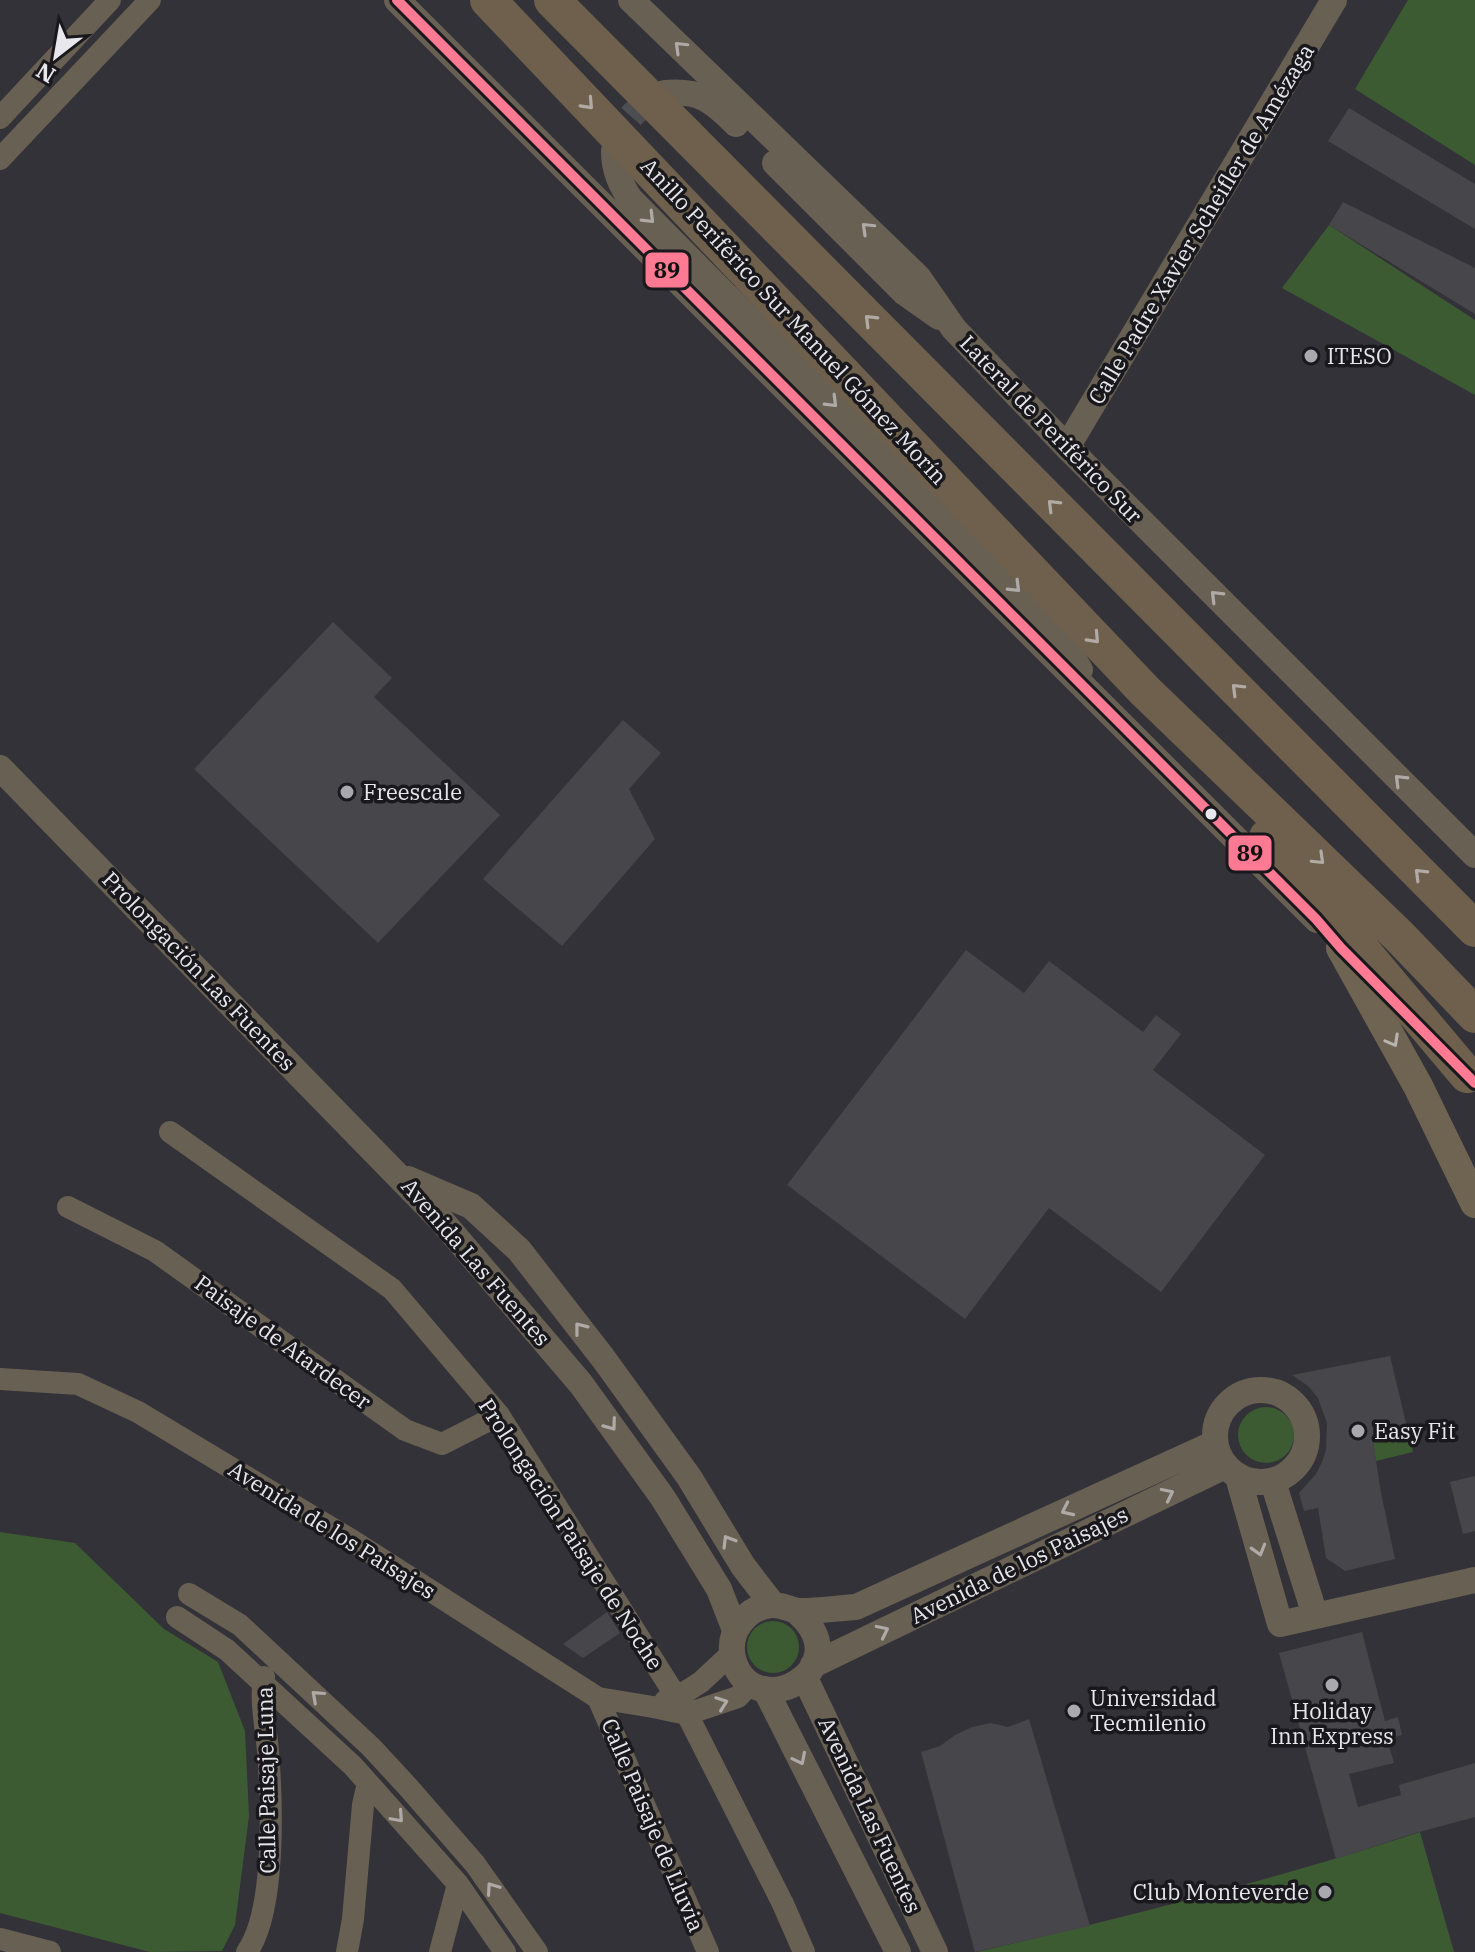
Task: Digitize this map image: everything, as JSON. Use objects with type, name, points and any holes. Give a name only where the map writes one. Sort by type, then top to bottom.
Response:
[{"type":"highway","points":[[463,0],[534,47]]},
{"type":"highway","name":"Anillo Periférico Sur Manuel Gómez Morín","points":[[488,0],[1145,691],[1400,937],[1475,1015]]},
{"type":"highway","points":[[552,0],[1475,929]]},
{"type":"highway","points":[[573,0],[617,66]]},
{"type":"highway","points":[[1145,691],[1471,1079]]},
{"type":"main road","points":[[1341,948],[1418,1086],[1475,1203]]},
{"type":"street","points":[[0,118],[110,0]]},
{"type":"street","points":[[0,159],[150,0]]},
{"type":"street","points":[[397,0],[1316,919],[1471,1079]]},
{"type":"street","name":"Lateral de Periférico Sur","points":[[631,0],[918,277],[954,329],[1067,447],[1475,855]]},
{"type":"street","name":"Calle Padre Xavier Scheifler de Amézaga","points":[[1067,447],[1334,0]]},
{"type":"street","points":[[665,93],[683,91],[718,106],[905,293],[954,329]]},
{"type":"street","points":[[614,151],[619,182],[630,199],[1056,628],[1097,699]]},
{"type":"street","name":"Prolongación Las Fuentes","points":[[0,768],[398,1174]]},
{"type":"street","name":"Prolongación Paisaje de Noche","points":[[170,1132],[392,1289],[499,1415],[682,1705],[783,1904],[804,1952]]},
{"type":"street","name":"Avenida Las Fuentes","points":[[398,1174],[471,1206],[519,1250],[672,1453],[743,1566],[785,1608]]},
{"type":"street","name":"Avenida Las Fuentes","points":[[398,1174],[581,1384],[663,1498],[719,1589],[734,1641]]},
{"type":"street","name":"Paisaje de Atardecer","points":[[68,1207],[155,1251],[405,1430],[442,1444],[499,1415]]},
{"type":"street","name":"Avenida de los Paisajes","points":[[0,1379],[78,1384],[138,1412],[353,1541],[598,1698],[653,1707],[682,1705],[738,1697],[758,1686]]},
{"type":"street","points":[[1226,1462],[1254,1482],[1273,1482],[1286,1475],[1305,1450],[1307,1434],[1295,1405],[1282,1395],[1266,1390],[1252,1391],[1239,1395],[1227,1404],[1214,1428],[1280,1624],[1475,1580]]},
{"type":"street","name":"Avenida de los Paisajes","points":[[785,1608],[856,1607],[1226,1462]]},
{"type":"street","name":"Avenida de los Paisajes","points":[[809,1672],[1226,1462]]},
{"type":"street","points":[[1273,1482],[1315,1615]]},
{"type":"street","points":[[189,1594],[240,1625],[362,1738],[475,1864],[537,1952]]},
{"type":"street","points":[[758,1608],[785,1608],[806,1620],[816,1641],[816,1653],[809,1672],[785,1689],[758,1686],[742,1675],[735,1665],[734,1641],[745,1617],[758,1608]]},
{"type":"street","points":[[177,1617],[227,1650],[353,1766],[458,1884],[505,1952]]},
{"type":"street","name":"Avenida de los Paisajes","points":[[682,1705],[687,1691],[701,1682],[734,1641]]},
{"type":"street","name":"Calle Paisaje Luna","points":[[247,1952],[254,1943],[263,1917],[269,1876],[270,1799],[263,1684],[269,1653]]},
{"type":"street","name":"Avenida Las Fuentes","points":[[809,1672],[935,1952]]},
{"type":"street","name":"Avenida Las Fuentes","points":[[758,1686],[898,1952]]},
{"type":"street","name":"Calle Paisaje de Lluvia","points":[[598,1698],[708,1952]]},
{"type":"street","points":[[347,1952],[368,1783]]},
{"type":"street","points":[[440,1952],[458,1884]]},
{"type":"street","points":[[0,1939],[50,1952]]},
{"type":"green space","points":[[1408,0],[1475,0],[1475,165],[1355,89]]},
{"type":"green space","points":[[1329,225],[1475,320],[1475,395],[1282,288]]},
{"type":"green space","points":[[1266,1407],[1286,1415],[1294,1435],[1286,1455],[1266,1463],[1246,1455],[1238,1435],[1246,1415]]},
{"type":"green space","points":[[1407,1427],[1413,1452],[1376,1461],[1372,1435]]},
{"type":"green space","points":[[0,1532],[75,1543],[164,1629],[218,1662],[245,1731],[249,1816],[235,1925],[222,1951],[150,1952],[0,1913]]},
{"type":"green space","points":[[773,1621],[791,1629],[799,1647],[791,1665],[773,1673],[755,1665],[747,1647],[755,1629]]},
{"type":"green space","name":"Club Monteverde","points":[[1420,1832],[1454,1952],[977,1952],[1200,1897]]},
{"type":"building","points":[[1349,108],[1475,184],[1475,229],[1328,141]]},
{"type":"building","points":[[1343,202],[1475,268],[1475,314],[1329,225]]},
{"type":"building","name":"Freescale","points":[[333,622],[392,678],[374,697],[500,815],[378,943],[194,769]]},
{"type":"building","points":[[623,720],[661,753],[629,789],[655,839],[562,946],[483,879]]},
{"type":"building","points":[[966,950],[1024,993],[1049,961],[1143,1032],[1156,1015],[1181,1034],[1153,1070],[1265,1155],[1161,1292],[1049,1208],[965,1319],[787,1185]]},
{"type":"building","name":"Easy Fit","points":[[1390,1356],[1407,1427],[1372,1435],[1395,1559],[1345,1571],[1326,1558],[1318,1508],[1304,1511],[1299,1493],[1322,1462],[1326,1450],[1327,1423],[1318,1398],[1292,1375]]},
{"type":"building","points":[[1475,1476],[1475,1531],[1463,1534],[1450,1482]]},
{"type":"building","points":[[607,1612],[620,1633],[583,1658],[563,1644]]},
{"type":"building","points":[[1362,1632],[1385,1721],[1398,1717],[1402,1735],[1387,1739],[1394,1763],[1349,1774],[1358,1807],[1401,1795],[1399,1785],[1475,1763],[1475,1817],[1336,1859],[1279,1653]]},
{"type":"building","points":[[1029,1719],[1090,1926],[975,1952],[921,1752],[940,1746],[972,1727],[991,1723],[1008,1727]]},
{"type":"tunnel","points":[[614,151],[625,123],[647,103],[665,93]]},
{"type":"transit line","name":"89","points":[[397,0],[1316,919],[1475,1083]]},
{"type":"place","name":"ITESO","points":[[1311,356]]},
{"type":"place","name":"Freescale","points":[[347,792]]},
{"type":"place","name":"Easy Fit","points":[[1358,1431]]},
{"type":"place","name":"Holiday Inn Express","points":[[1332,1685]]},
{"type":"place","name":"Universidad Tecmilenio","points":[[1074,1711]]},
{"type":"place","name":"Club Monteverde","points":[[1325,1892]]}]
